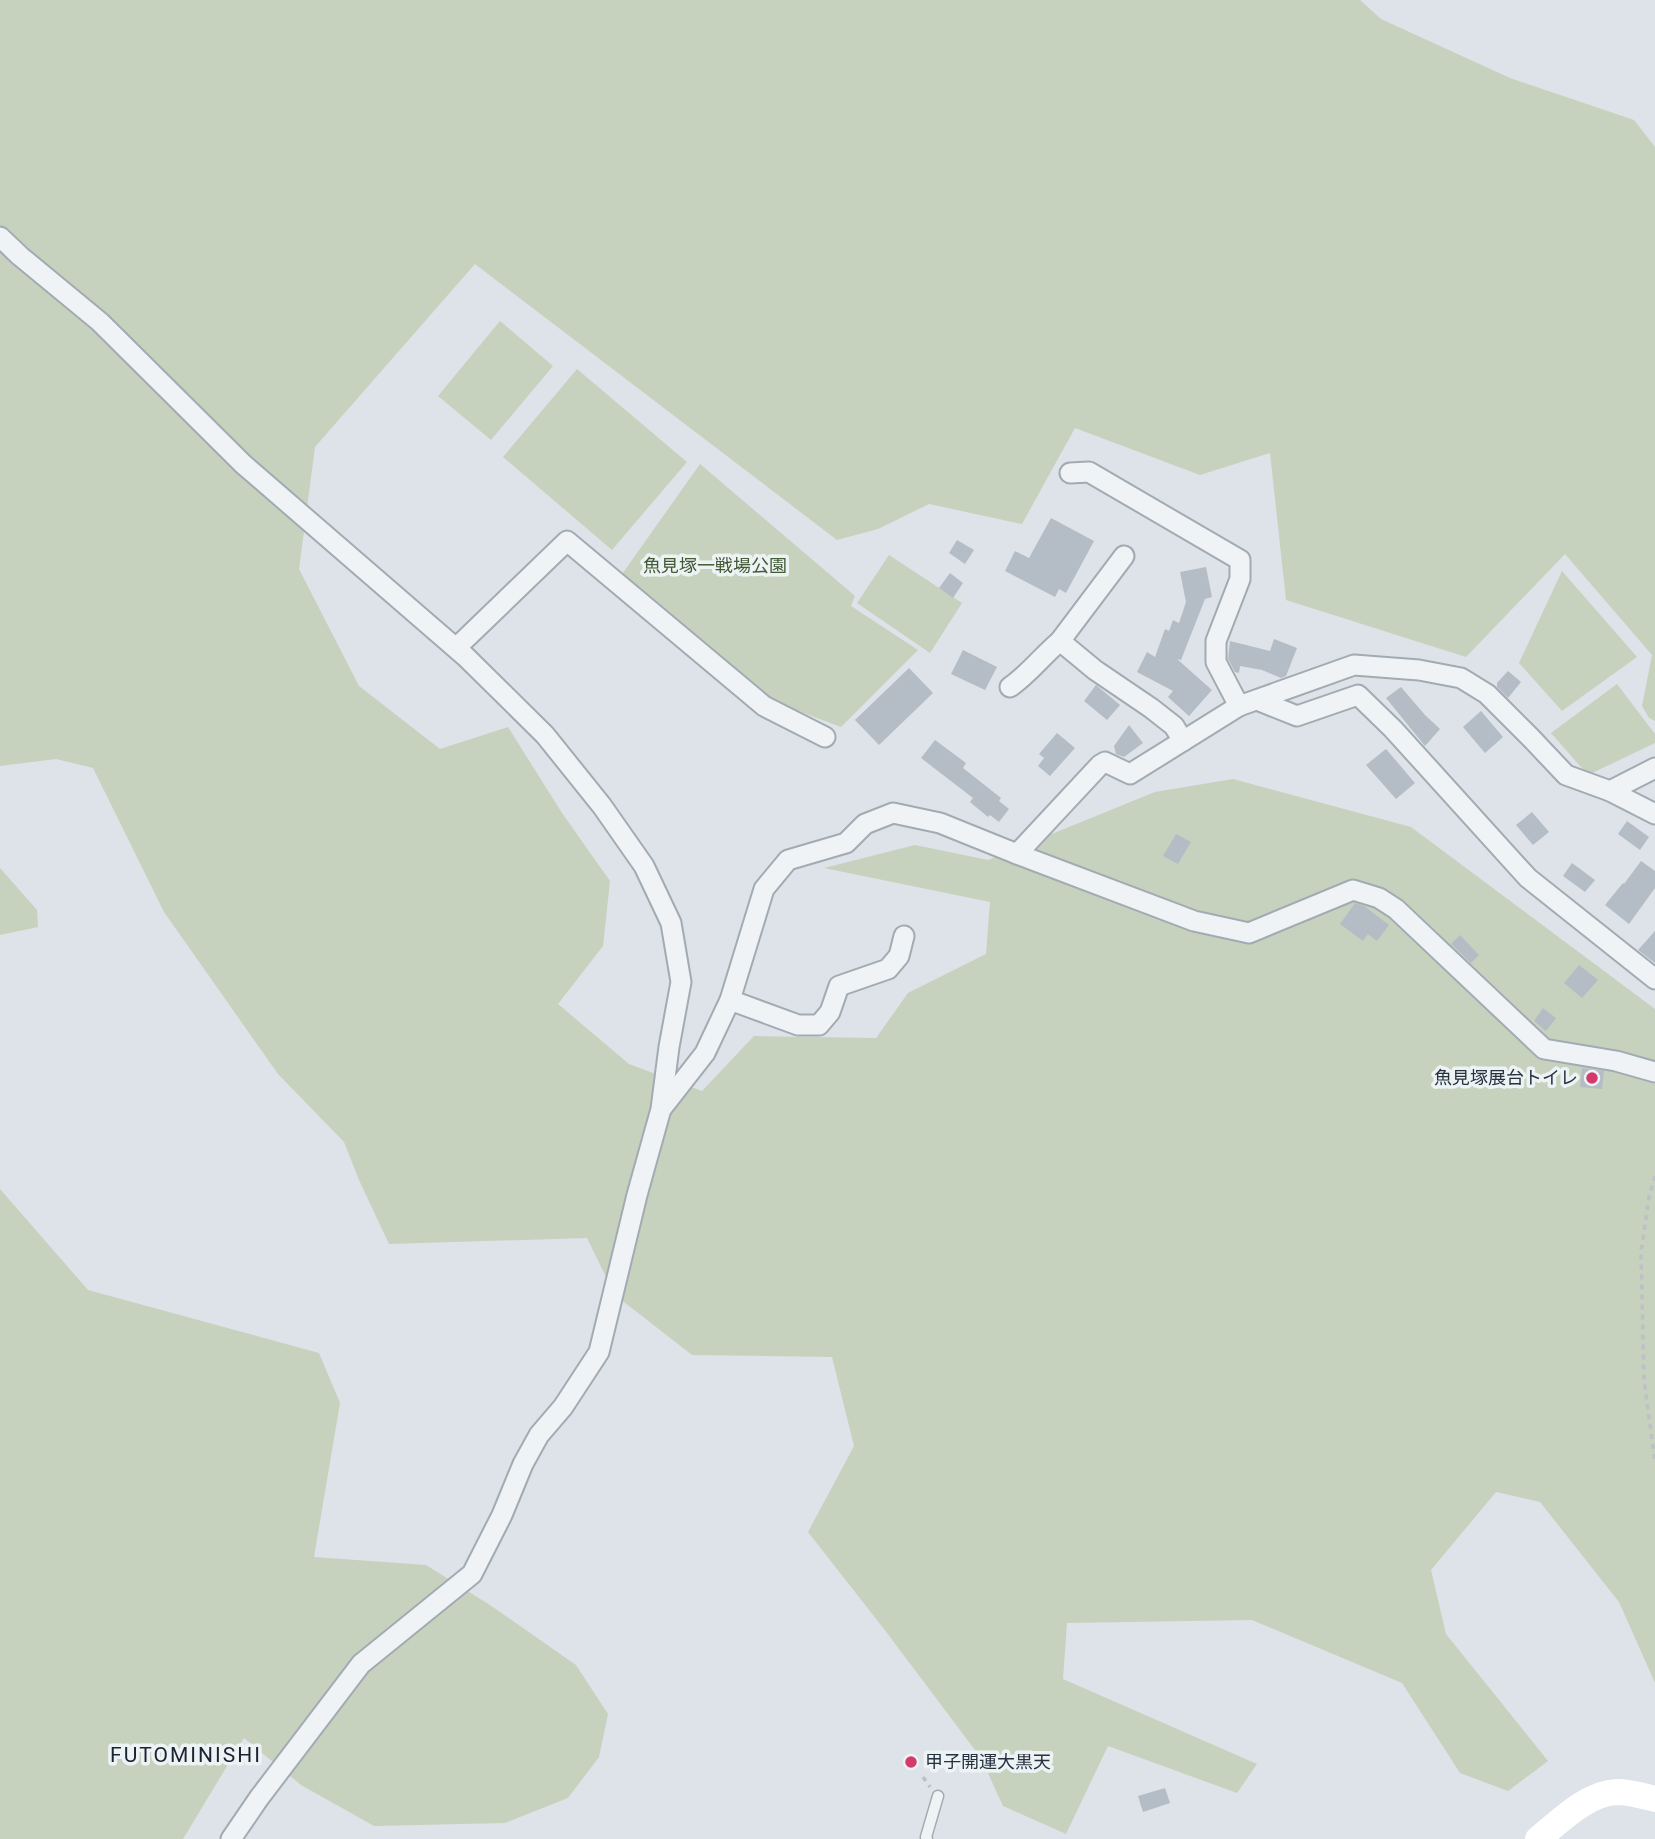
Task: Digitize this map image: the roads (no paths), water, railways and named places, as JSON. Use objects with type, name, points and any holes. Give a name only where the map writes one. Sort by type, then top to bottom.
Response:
[{"type":"main road","points":[[1538,1839],[1571,1811],[1614,1792],[1655,1799]]},
{"type":"street","points":[[0,237],[100,322],[243,464],[456,648],[545,735],[644,866],[671,923],[681,982],[661,1109],[599,1352],[563,1407],[539,1436],[523,1464],[502,1515],[472,1574],[361,1664],[231,1839]]},
{"type":"street","points":[[1070,473],[1089,472],[1240,560],[1240,579],[1216,641],[1216,662],[1248,703],[1297,716],[1358,695],[1528,878],[1655,979]]},
{"type":"street","points":[[456,648],[567,541],[764,706],[825,737]]},
{"type":"street","points":[[1010,687],[1025,677],[1060,641],[1124,556]]},
{"type":"street","points":[[1060,641],[1095,670],[1174,726],[1183,741]]},
{"type":"street","points":[[1017,854],[1105,762],[1130,774],[1248,703],[1354,665],[1419,670],[1461,678],[1486,694],[1566,775],[1610,791],[1655,814]]},
{"type":"street","points":[[1610,791],[1655,768]]},
{"type":"street","points":[[661,1109],[705,1053],[730,1000],[764,889],[788,859],[846,843],[864,824],[893,813],[940,823],[1194,921],[1248,933],[1353,890],[1379,898],[1396,909],[1545,1049],[1616,1061],[1655,1072]]},
{"type":"street","points":[[730,1000],[798,1025],[819,1025],[830,1012],[839,986],[888,969],[898,956],[904,936]]},
{"type":"lane","points":[[927,1839],[938,1796]]},
{"type":"place","name":"魚見塚展台トイレ","points":[[1592,1078]]},
{"type":"place","name":"甲子開運大黒天","points":[[911,1762]]},
{"type":"district","name":"FUTOMINISHI","points":[[186,1755]]},
{"type":"park label","name":"魚見塚一戦場公園","points":[[715,566]]}]
